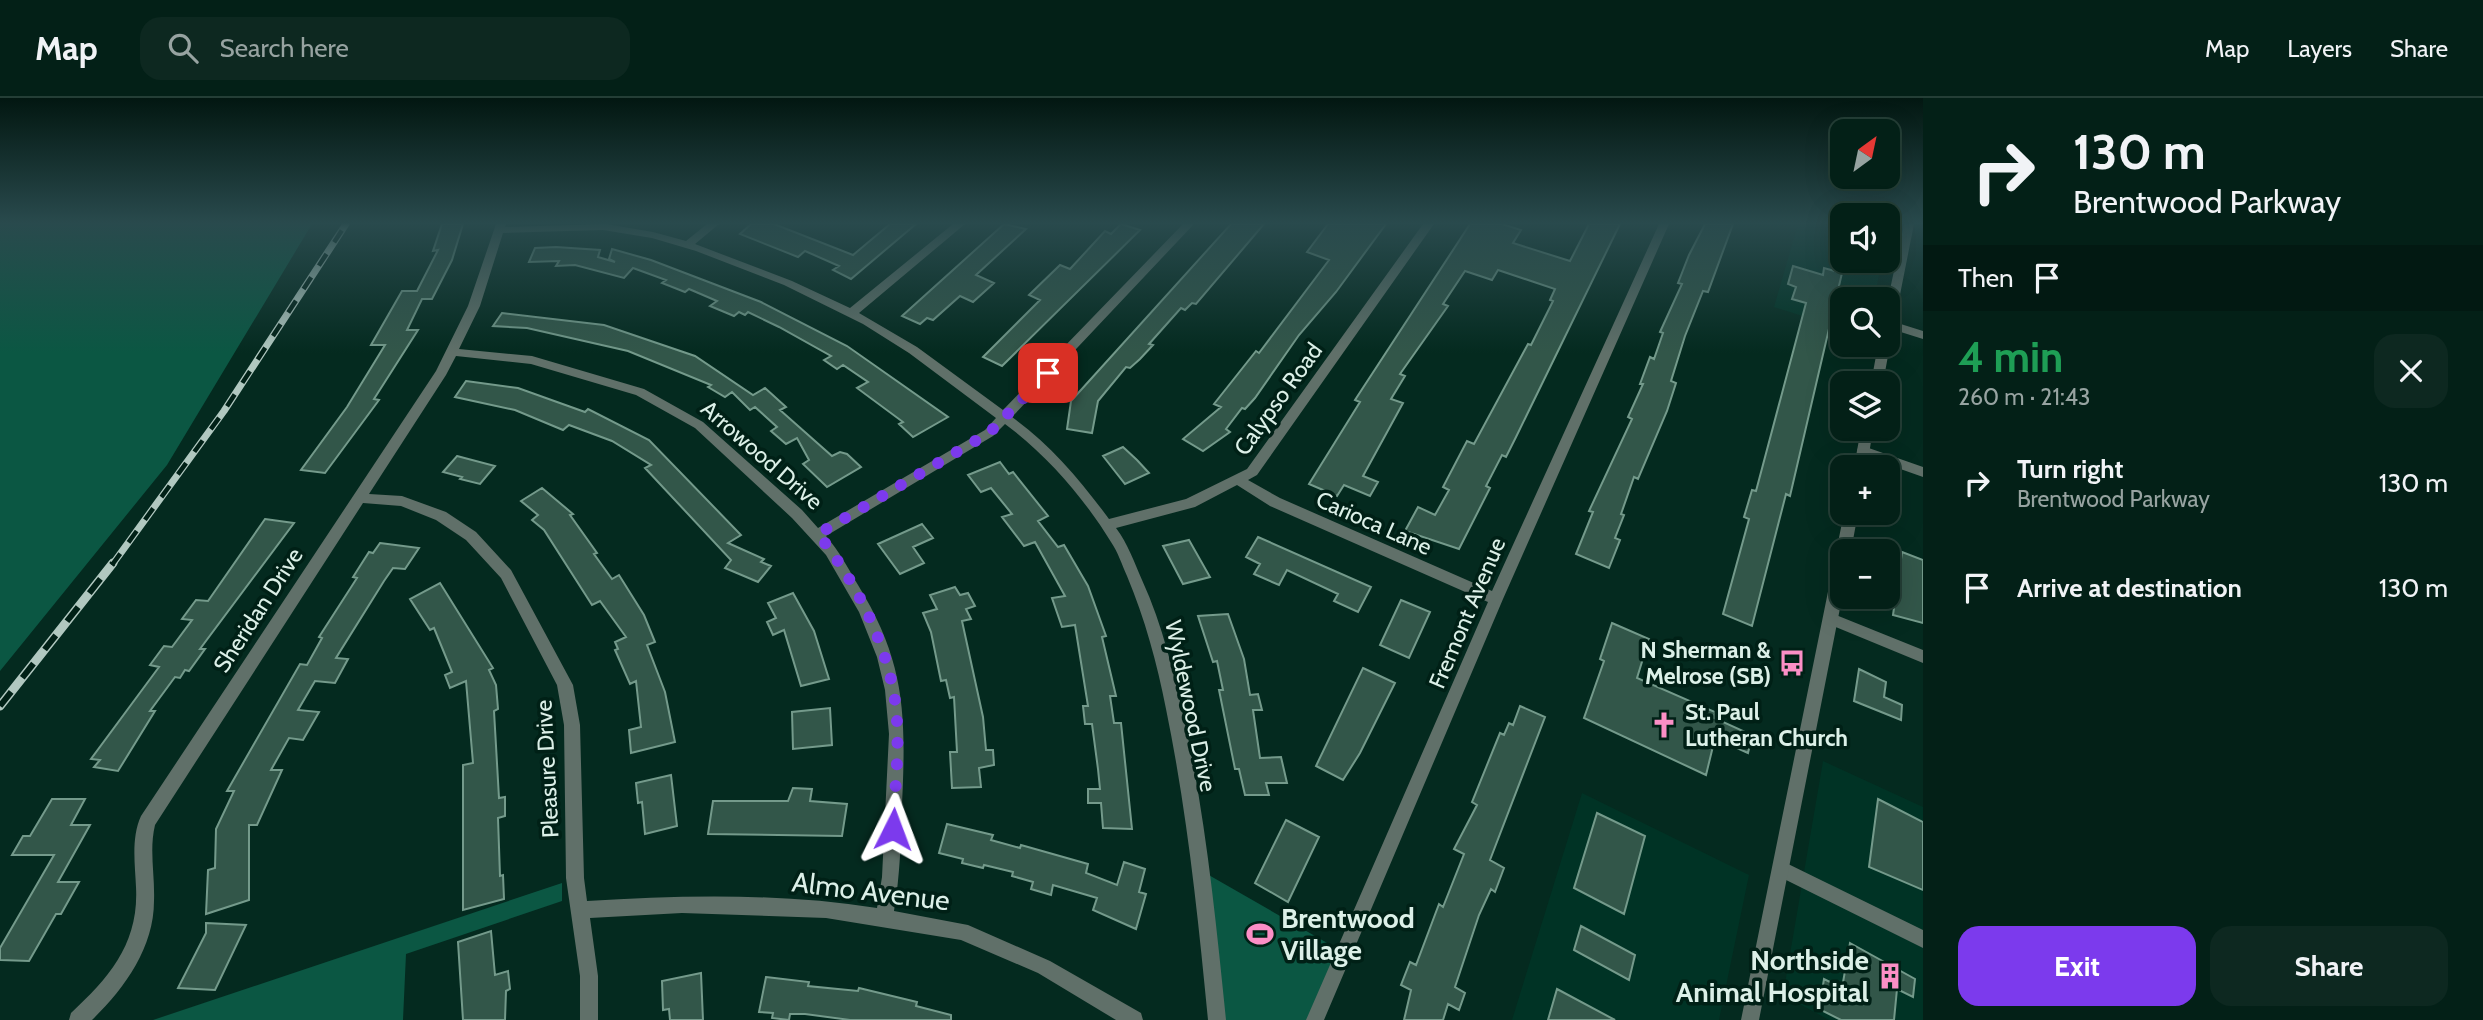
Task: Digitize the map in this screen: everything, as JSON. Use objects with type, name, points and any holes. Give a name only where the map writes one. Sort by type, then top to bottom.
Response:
[{"type":"street","name":"Sheridan Drive","points":[[78,1020],[117,980],[137,939],[145,914],[143,836],[152,813],[442,372],[474,306],[487,267]]},
{"type":"street","name":"Wyldewood Drive","points":[[747,267],[789,283],[851,313],[913,350],[1004,416],[1034,439],[1076,484],[1118,541],[1146,604],[1164,661],[1186,767],[1207,915],[1217,1020]]},
{"type":"street","points":[[851,313],[907,267]]},
{"type":"street","points":[[818,534],[989,433],[1148,267]]},
{"type":"street","name":"Calypso Road","points":[[1107,525],[1190,503],[1252,472],[1399,267]]},
{"type":"street","name":"Fremont Avenue","points":[[1315,1020],[1496,599],[1645,267]]},
{"type":"street","points":[[1896,287],[1900,267]]},
{"type":"street","points":[[1900,328],[1923,335]]},
{"type":"street","name":"Arrowood Drive","points":[[451,352],[532,360],[640,392],[699,425],[818,534],[866,610],[885,657],[893,690],[897,747],[891,877],[884,917]]},
{"type":"street","points":[[1862,455],[1865,441]]},
{"type":"street","points":[[1863,451],[1923,472]]},
{"type":"street","name":"Carioca Lane","points":[[1238,480],[1275,502],[1496,599]]},
{"type":"street","name":"Pleasure Drive","points":[[360,498],[402,502],[441,516],[471,536],[506,574],[565,685],[571,708],[571,809],[589,976],[589,1020]]},
{"type":"street","points":[[1750,1020],[1833,609]]},
{"type":"street","points":[[1831,619],[1923,657]]},
{"type":"street","points":[[1782,869],[1923,939]]},
{"type":"street","name":"Almo Avenue","points":[[580,910],[682,904],[826,909],[962,931],[1044,967],[1134,1020]]},
{"type":"shaded area","points":[[0,267],[286,267],[167,465],[0,671]]},
{"type":"shaded area","points":[[1786,267],[1830,267],[1830,273],[1879,273],[1877,287],[1830,287],[1830,325],[1774,307]]},
{"type":"shaded area","points":[[1823,761],[1923,807],[1923,1020],[1829,1020],[1783,995]]},
{"type":"shaded area","points":[[1582,793],[1749,875],[1719,1020],[1512,1020]]},
{"type":"shaded area","name":"Brentwood Village","points":[[1200,870],[1343,952],[1315,1020],[1217,1020]]},
{"type":"shaded area","points":[[562,883],[562,901],[406,954],[403,1020],[153,1020]]},
{"type":"building","points":[[429,267],[448,267],[432,299],[422,299],[407,330],[418,330],[374,399],[379,400],[325,473],[301,470],[347,407],[385,345],[371,345],[402,291],[417,291]]},
{"type":"building","points":[[583,267],[669,267],[761,302],[847,346],[948,417],[913,437],[899,424],[903,422],[857,388],[868,382],[843,365],[837,369],[824,360],[831,356],[779,327],[748,312],[745,315],[739,312],[734,316],[710,306],[717,301],[689,289],[685,292],[662,283],[666,280],[633,268],[624,278]]},
{"type":"building","points":[[837,267],[865,267],[851,279],[833,270]]},
{"type":"building","points":[[956,267],[985,267],[976,275],[994,283],[973,302],[960,296],[933,320],[927,318],[920,324],[902,316]]},
{"type":"building","points":[[1058,267],[1102,267],[1002,366],[983,357],[1040,300],[1029,295]]},
{"type":"building","points":[[1192,267],[1227,267],[1196,304],[1192,303],[1185,310],[1181,308],[1149,344],[1153,345],[1130,368],[1126,367],[1098,401],[1092,433],[1067,429],[1071,401]]},
{"type":"building","points":[[1324,267],[1354,267],[1299,335],[1255,398],[1245,409],[1242,408],[1226,429],[1230,432],[1203,451],[1183,439],[1221,407],[1214,404],[1256,351],[1259,353]]},
{"type":"building","points":[[1442,267],[1599,267],[1506,457],[1502,455],[1486,486],[1490,488],[1459,549],[1405,531],[1418,507],[1435,515],[1449,490],[1443,487],[1467,441],[1474,444],[1528,344],[1531,345],[1553,301],[1550,300],[1555,289],[1498,270],[1492,280],[1465,271],[1443,304],[1448,306],[1400,374],[1405,376],[1391,399],[1403,403],[1363,476],[1378,482],[1370,496],[1344,485],[1337,496],[1309,484],[1360,402],[1355,400]]},
{"type":"building","points":[[1684,267],[1717,267],[1708,292],[1703,291],[1685,336],[1671,381],[1676,383],[1667,411],[1638,479],[1634,477],[1615,538],[1620,540],[1609,568],[1576,554],[1593,512],[1589,511],[1632,419],[1628,417],[1643,384],[1640,384],[1650,357],[1654,359],[1663,333],[1660,332],[1682,284],[1678,283]]},
{"type":"building","points":[[1793,267],[1823,275],[1824,268],[1830,270],[1830,273],[1842,273],[1839,287],[1830,287],[1830,324],[1790,496],[1786,494],[1752,626],[1723,614],[1749,519],[1744,517],[1752,490],[1756,491],[1806,303],[1792,299],[1796,287],[1788,284]]},
{"type":"building","points":[[502,313],[604,325],[695,356],[753,395],[765,388],[786,407],[780,410],[832,456],[840,452],[847,454],[861,467],[827,487],[803,464],[809,460],[797,438],[786,444],[771,431],[777,427],[755,407],[750,410],[732,392],[725,397],[708,387],[711,385],[628,351],[527,328],[493,326]]},
{"type":"building","points":[[466,381],[518,388],[585,412],[588,409],[649,440],[741,535],[728,543],[764,559],[761,562],[771,566],[758,582],[725,568],[731,560],[645,468],[651,465],[612,441],[569,425],[563,430],[515,410],[455,397]]},
{"type":"building","points":[[1123,447],[1149,473],[1125,484],[1103,456]]},
{"type":"building","points":[[457,456],[495,466],[480,484],[460,479],[462,477],[443,472]]},
{"type":"building","points":[[1000,462],[1009,474],[1013,472],[1048,516],[1038,521],[1058,547],[1064,545],[1088,586],[1106,636],[1102,637],[1116,696],[1110,696],[1114,723],[1121,723],[1132,829],[1103,828],[1101,803],[1088,803],[1088,789],[1100,789],[1098,769],[1092,724],[1085,724],[1083,706],[1088,706],[1075,625],[1062,627],[1052,598],[1065,596],[1035,542],[1024,546],[1002,517],[1012,514],[991,488],[981,492],[968,475]]},
{"type":"building","points":[[542,488],[573,514],[570,515],[597,553],[594,554],[612,579],[619,575],[644,615],[655,642],[647,645],[665,692],[675,742],[631,753],[629,730],[641,727],[636,681],[630,684],[615,650],[618,649],[615,642],[626,637],[600,601],[592,605],[544,530],[532,520],[538,515],[521,501]]},
{"type":"building","points":[[265,519],[294,523],[200,649],[205,649],[189,671],[185,670],[180,678],[175,677],[150,711],[155,711],[118,771],[94,767],[100,760],[91,759],[159,667],[150,665],[164,646],[172,647],[192,620],[182,619],[196,600],[208,601]]},
{"type":"building","points":[[922,524],[933,538],[913,547],[924,563],[900,574],[878,544]]},
{"type":"building","points":[[1258,537],[1371,587],[1358,612],[1334,601],[1338,594],[1287,570],[1279,585],[1254,574],[1260,564],[1246,557]]},
{"type":"building","points":[[1189,540],[1210,577],[1183,584],[1163,546]]},
{"type":"building","points":[[380,543],[419,548],[405,569],[393,568],[336,658],[348,659],[335,683],[315,681],[298,710],[319,712],[303,740],[289,738],[271,770],[282,770],[257,825],[249,825],[249,900],[206,914],[208,870],[215,868],[216,829],[234,791],[227,791],[300,664],[307,665],[322,638],[319,637],[357,578],[353,577],[369,552],[373,553]]},
{"type":"building","points":[[1902,552],[1923,560],[1923,623],[1893,615],[1894,609],[1900,609]]},
{"type":"building","points":[[440,583],[493,668],[489,670],[496,685],[498,709],[494,711],[499,798],[505,797],[505,816],[498,818],[500,876],[503,875],[504,899],[463,910],[463,765],[473,763],[466,681],[450,688],[445,675],[452,672],[434,628],[430,630],[410,599]]},
{"type":"building","points":[[955,587],[960,595],[968,593],[975,606],[966,609],[971,619],[962,621],[983,717],[986,750],[993,750],[994,765],[979,768],[981,787],[952,788],[950,752],[957,752],[954,697],[950,698],[946,680],[941,681],[931,632],[923,613],[937,609],[930,595]]},
{"type":"building","points":[[793,593],[814,631],[829,679],[801,686],[784,630],[773,635],[767,622],[776,618],[768,603]]},
{"type":"building","points":[[1401,600],[1430,612],[1409,658],[1380,645]]},
{"type":"building","points":[[1228,614],[1244,659],[1250,695],[1258,694],[1262,710],[1253,710],[1260,758],[1281,757],[1287,783],[1266,783],[1269,795],[1245,795],[1239,769],[1235,769],[1219,690],[1223,690],[1217,661],[1213,662],[1198,616]]},
{"type":"building","name":"St. Paul Lutheran Church","points":[[1612,623],[1649,639],[1637,678],[1715,712],[1714,718],[1752,735],[1748,753],[1715,738],[1706,775],[1584,718],[1604,661],[1600,659]]},
{"type":"building","points":[[1363,668],[1395,683],[1360,753],[1343,780],[1316,766]]},
{"type":"building","points":[[1859,669],[1886,682],[1884,697],[1902,705],[1901,720],[1854,701]]},
{"type":"building","points":[[1520,706],[1545,717],[1490,860],[1504,868],[1495,892],[1491,889],[1479,915],[1455,987],[1465,993],[1459,1010],[1448,1004],[1443,1020],[1404,1020],[1411,990],[1401,985],[1410,962],[1416,965],[1439,904],[1443,907],[1464,854],[1454,849],[1477,805],[1472,802],[1500,733],[1504,735],[1509,723],[1513,725]]},
{"type":"building","points":[[830,708],[832,745],[793,749],[792,712]]},
{"type":"building","points":[[671,775],[677,826],[645,834],[642,802],[638,803],[636,783]]},
{"type":"building","points":[[793,788],[812,789],[810,801],[847,804],[842,836],[708,834],[713,801],[788,801]]},
{"type":"building","points":[[52,799],[85,799],[71,825],[90,825],[58,882],[79,882],[61,914],[56,914],[29,961],[0,960],[0,948],[54,855],[12,855],[23,836],[30,836]]},
{"type":"building","points":[[1878,799],[1923,822],[1923,890],[1869,867]]},
{"type":"building","points":[[1597,813],[1645,836],[1624,914],[1574,888]]},
{"type":"building","points":[[1286,820],[1319,837],[1288,902],[1255,883]]},
{"type":"building","points":[[947,824],[993,835],[991,840],[1020,848],[1021,845],[1088,864],[1086,873],[1117,885],[1124,862],[1145,869],[1139,892],[1146,894],[1136,929],[1093,910],[1097,898],[1053,885],[1051,895],[1031,889],[1033,882],[1012,876],[1013,872],[962,863],[963,859],[939,853]]},
{"type":"building","points":[[206,923],[246,925],[215,990],[178,988],[206,933]]},
{"type":"building","points":[[1581,926],[1635,955],[1629,980],[1574,950]]},
{"type":"building","points":[[491,931],[495,975],[508,971],[510,989],[506,991],[505,1020],[463,1020],[458,942]]},
{"type":"building","points":[[1850,943],[1915,979],[1913,997],[1897,989],[1894,1020],[1841,1020],[1819,1009],[1824,979],[1842,988]]},
{"type":"building","points":[[701,973],[703,1020],[670,1020],[669,1009],[663,1010],[662,981]]},
{"type":"building","points":[[766,977],[809,982],[808,986],[858,991],[859,988],[917,1002],[916,1006],[951,1015],[951,1020],[850,1020],[805,1014],[790,1014],[789,1020],[772,1018],[773,1013],[759,1012]]},
{"type":"building","points":[[1557,989],[1615,1020],[1548,1020]]},
{"type":"railway","points":[[112,565],[224,411],[318,267]]},
{"type":"railway","points":[[0,706],[113,563]]},
{"type":"place","name":"N Sherman & Melrose (SB)","points":[[1792,663]]},
{"type":"place","name":"St. Paul Lutheran Church","points":[[1664,725]]},
{"type":"place","name":"Brentwood Village","points":[[1260,934]]},
{"type":"place","name":"Northside Animal Hospital","points":[[1890,976]]},
{"type":"route","points":[[893,829],[897,734],[893,690],[885,657],[866,610],[818,534],[989,433],[1048,373]]}]
